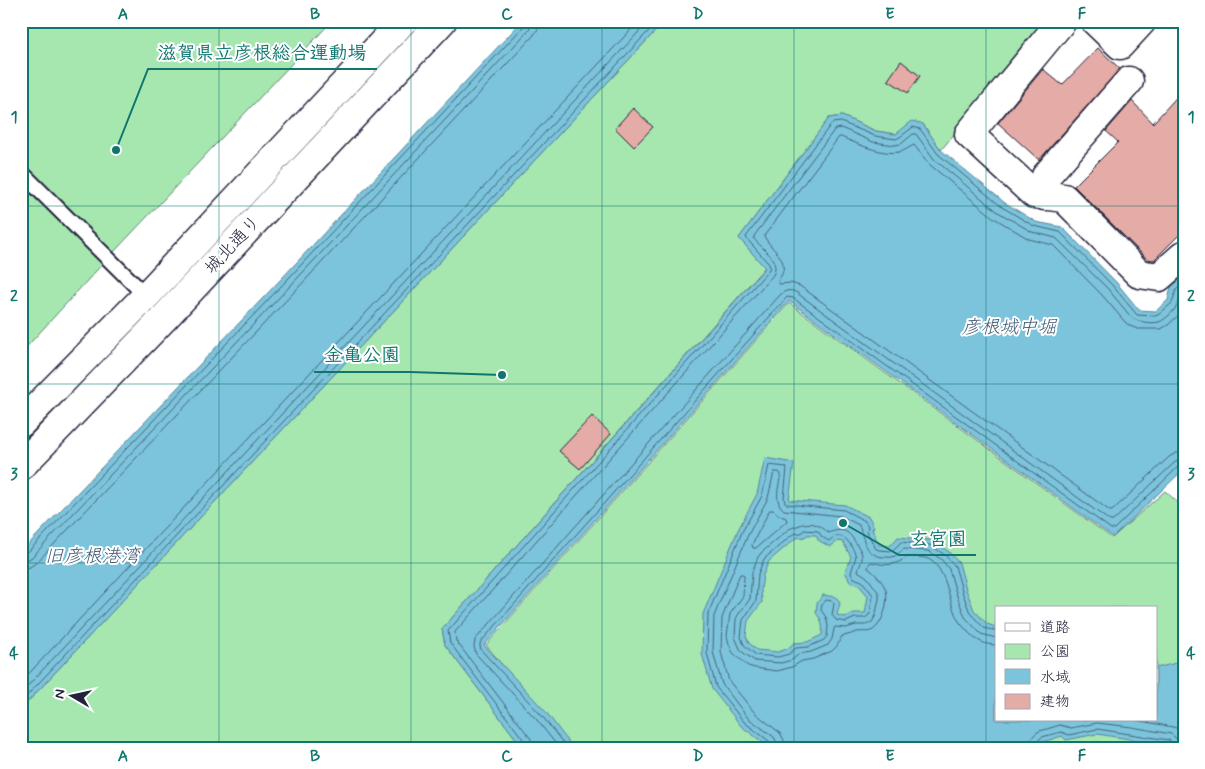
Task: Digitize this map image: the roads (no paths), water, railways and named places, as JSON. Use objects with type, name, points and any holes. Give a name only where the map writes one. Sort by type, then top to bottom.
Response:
[{"type":"main road","name":"城北通り","points":[[21,423],[146,296],[403,21]]},
{"type":"main road","name":"城北通り","points":[[21,466],[166,316],[442,21]]},
{"type":"main road","points":[[1062,21],[969,134],[1034,194],[1064,198],[1139,274],[1159,278],[1184,255]]},
{"type":"main road","points":[[1095,21],[1120,45],[1142,21]]},
{"type":"main road","points":[[1045,196],[1046,176],[1130,81]]},
{"type":"lane","points":[[21,172],[146,296]]},
{"type":"water","name":"旧彦根港湾","points":[[522,21],[665,21],[21,709],[21,552],[283,277]]},
{"type":"water","name":"彦根城中堀","points":[[842,116],[876,131],[896,134],[912,121],[923,124],[941,150],[1005,203],[1036,222],[1062,227],[1116,282],[1139,310],[1156,311],[1168,300],[1171,287],[1184,276],[1184,469],[1113,537],[789,301],[484,645],[546,712],[573,748],[523,748],[445,645],[442,629],[765,268],[739,238],[829,118]]},
{"type":"water","points":[[765,458],[794,463],[789,500],[845,505],[869,517],[879,545],[890,546],[898,537],[931,540],[948,551],[959,563],[974,610],[987,624],[995,627],[995,722],[1158,722],[1158,668],[1184,661],[1184,748],[1170,748],[1168,745],[1097,734],[1066,740],[1062,736],[1043,742],[1038,748],[768,748],[741,726],[712,689],[702,654],[703,614],[738,530],[757,494]],"holes":[[[816,535],[818,540],[830,547],[838,541],[843,542],[851,557],[845,572],[851,583],[858,584],[868,596],[865,613],[854,613],[845,617],[837,615],[840,603],[836,597],[823,595],[817,603],[816,613],[822,623],[822,635],[807,642],[794,643],[787,649],[778,652],[757,650],[749,643],[746,636],[748,621],[762,602],[763,575],[769,561],[796,538]]]},
{"type":"place","name":"滋賀県立彦根総合運動場","points":[[116,150]]},
{"type":"place","name":"金亀公園","points":[[502,375]]},
{"type":"place","name":"玄宮園","points":[[843,523]]}]
